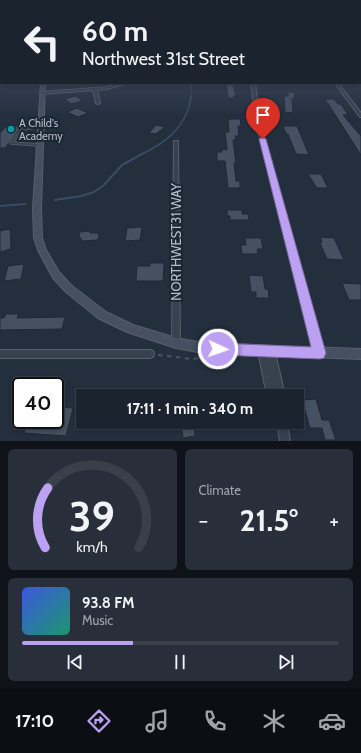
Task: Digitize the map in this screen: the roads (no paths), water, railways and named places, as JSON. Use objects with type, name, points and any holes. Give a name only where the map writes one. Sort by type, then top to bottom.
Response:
[{"type":"street","points":[[43,84],[36,208],[38,238],[42,250],[56,275],[69,289],[102,315],[131,329],[176,343],[203,348],[361,354]]},
{"type":"street","points":[[42,94],[95,90],[117,87],[124,84]]},
{"type":"street","points":[[253,84],[259,126],[320,353]]},
{"type":"street","points":[[338,85],[361,116]]},
{"type":"street","points":[[95,90],[98,103]]},
{"type":"street","name":"NORTHWEST31 WAY","points":[[176,142],[176,343]]},
{"type":"street","points":[[267,351],[271,389]]},
{"type":"street","points":[[267,351],[278,389]]},
{"type":"street","points":[[0,354],[150,354]]},
{"type":"street","points":[[283,429],[285,441]]},
{"type":"lane","points":[[40,145],[11,143],[23,129],[41,126]]},
{"type":"waterway","points":[[191,84],[191,97]]},
{"type":"waterway","points":[[142,154],[160,144],[174,132],[185,116],[191,97]]},
{"type":"waterway","points":[[55,200],[81,196],[94,192],[104,185],[122,165],[144,153]]},
{"type":"waterway","points":[[0,206],[25,204]]},
{"type":"place","name":"A Child's Academy","points":[[11,129]]}]
